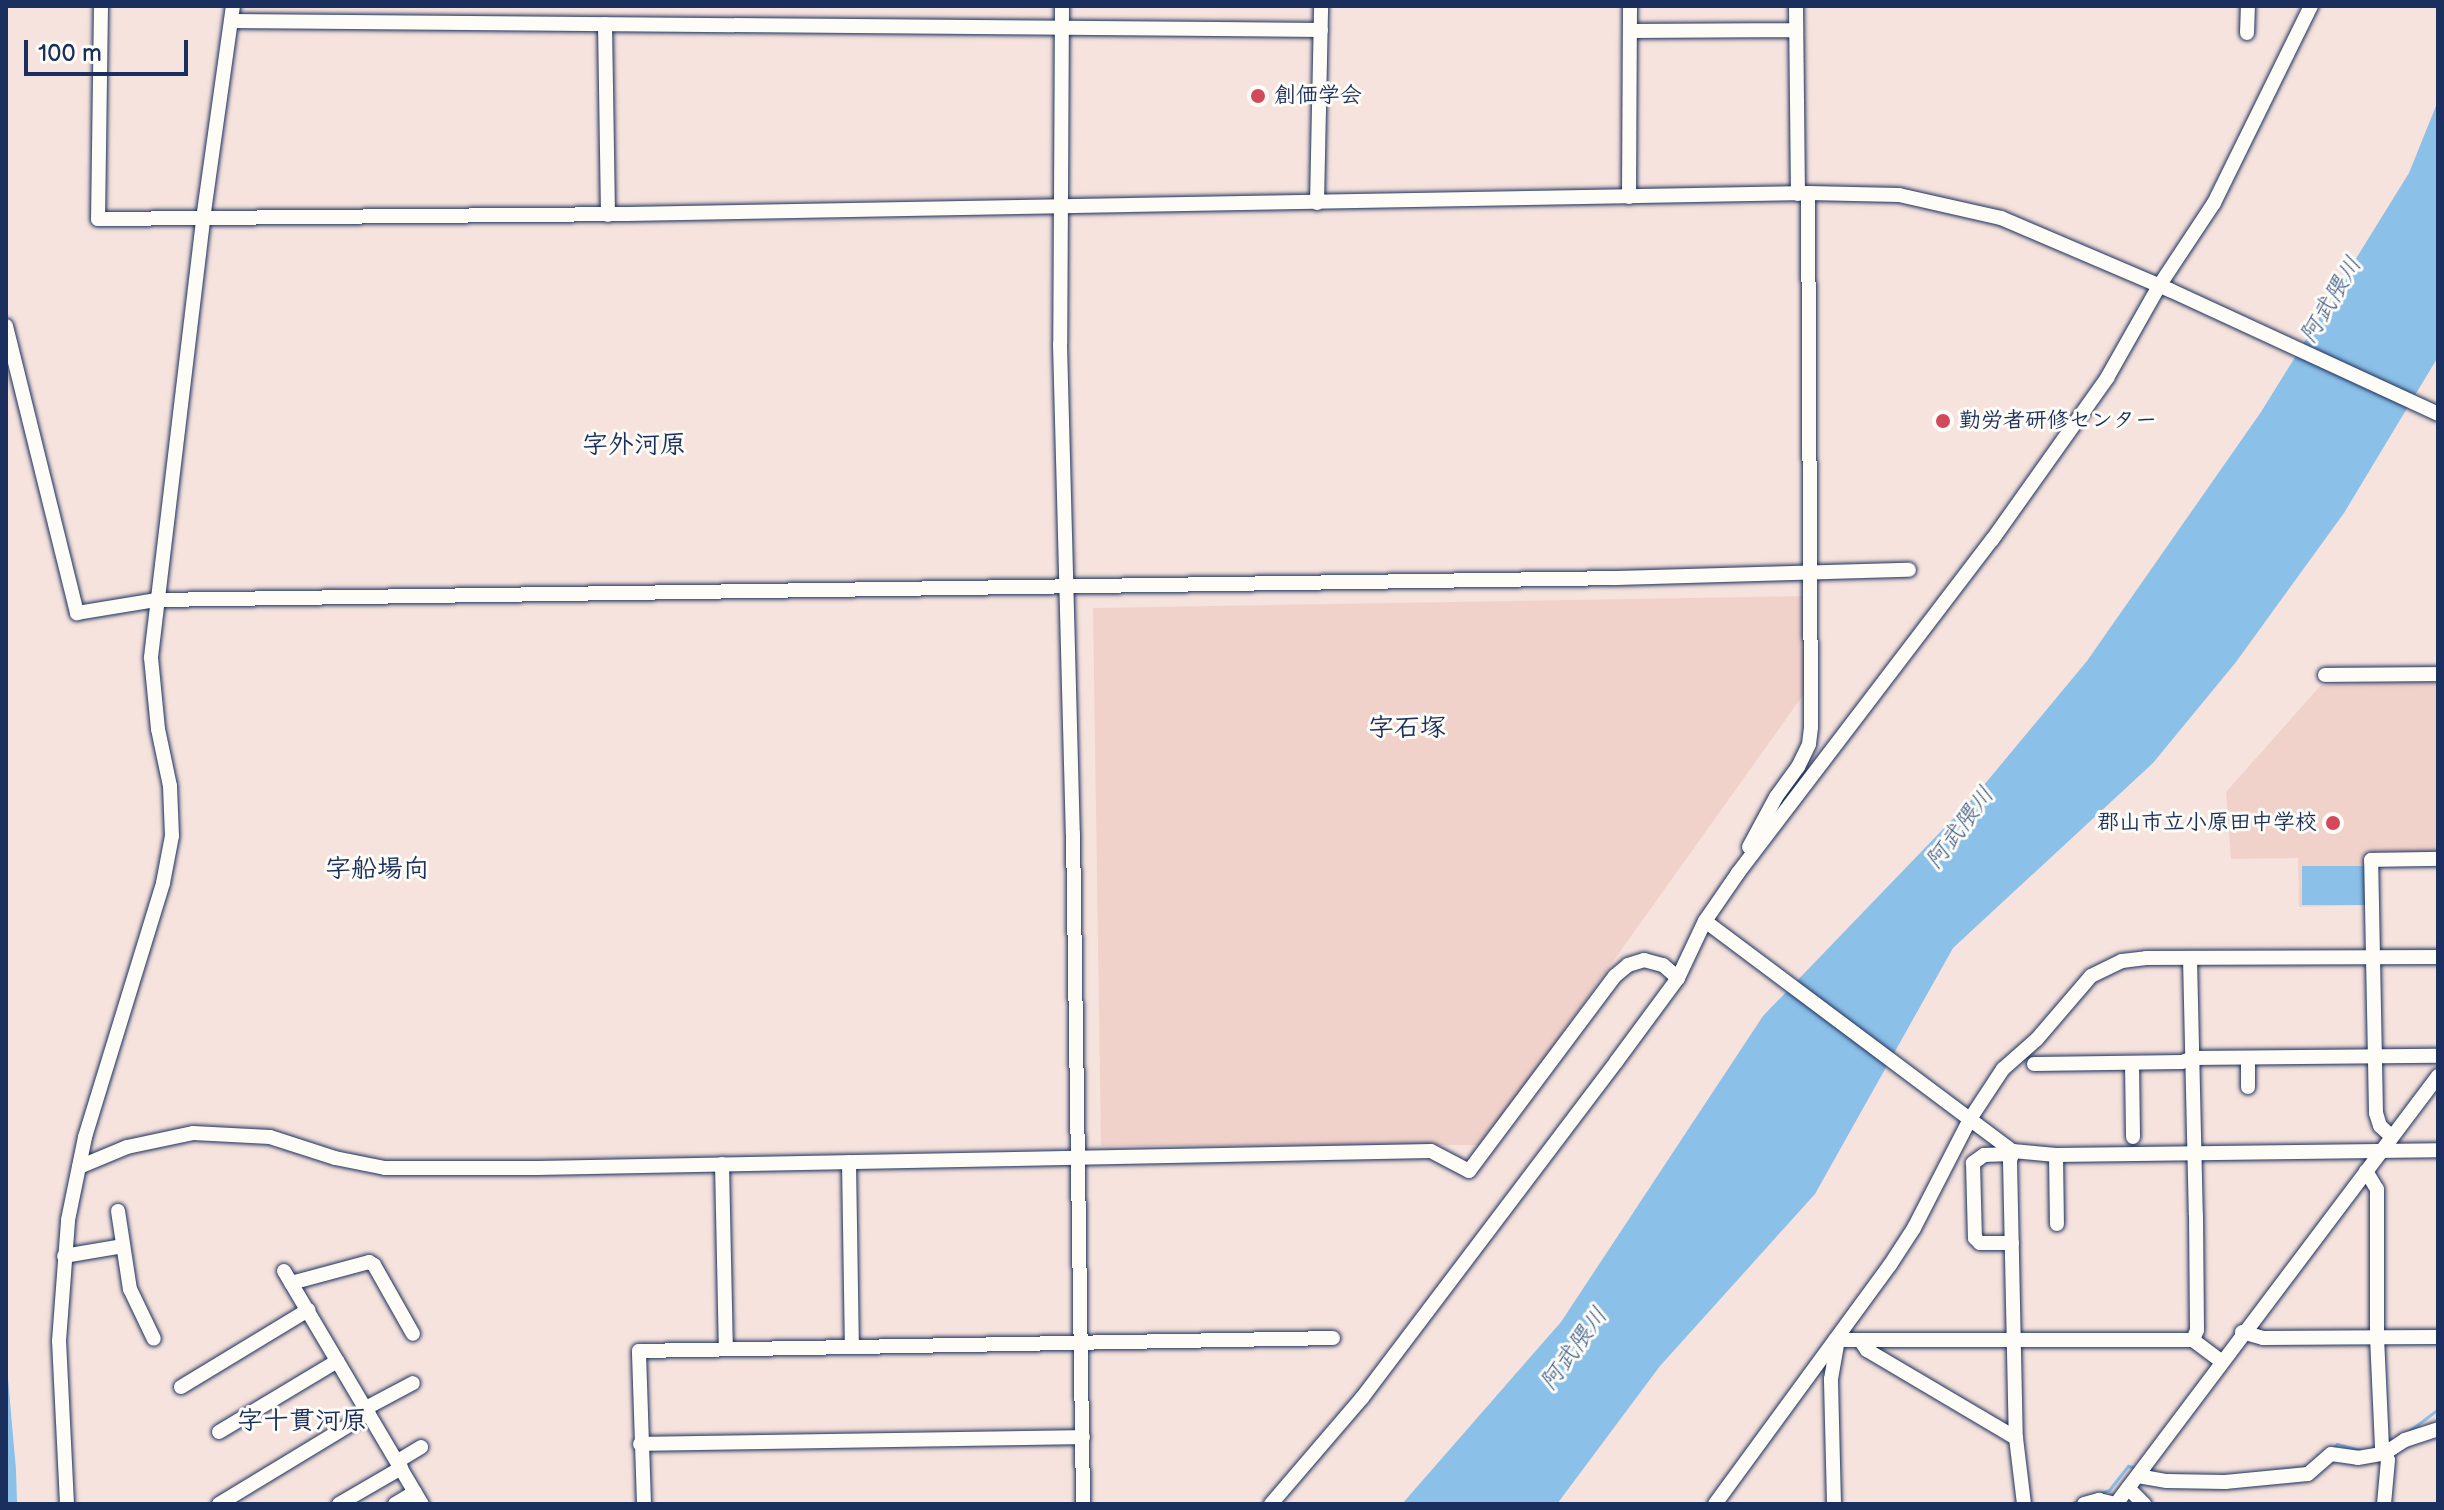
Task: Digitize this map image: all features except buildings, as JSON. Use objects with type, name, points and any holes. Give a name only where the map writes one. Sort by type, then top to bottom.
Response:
[{"type":"street","points":[[101,6],[98,219],[608,215],[1803,193],[1899,195],[2001,218],[2165,288],[2438,414]]},
{"type":"street","points":[[1062,6],[1063,511],[1068,584],[1083,1504]]},
{"type":"street","points":[[1317,203],[1321,6]]},
{"type":"street","points":[[1629,197],[1630,6]]},
{"type":"street","points":[[1271,1504],[1362,1398],[1678,978],[1738,873],[1757,831],[1809,744],[1813,690],[1796,6]]},
{"type":"street","points":[[2247,33],[2248,6]]},
{"type":"street","points":[[1738,873],[1992,540],[2107,378],[2165,288],[2214,203],[2311,6]]},
{"type":"street","points":[[67,1504],[59,1341],[64,1256],[79,1167],[163,883],[172,836],[170,786],[151,679],[156,600],[232,13],[605,24],[1321,30]]},
{"type":"street","points":[[605,24],[608,215]]},
{"type":"street","points":[[1630,31],[1796,30]]},
{"type":"street","points":[[6,326],[77,613],[156,600],[1909,570]]},
{"type":"street","points":[[2325,675],[2438,674]]},
{"type":"street","points":[[2392,1137],[2377,1120],[2371,860],[2438,859]]},
{"type":"street","points":[[1710,924],[2012,1153]]},
{"type":"street","points":[[1715,1504],[1837,1341],[1914,1228],[1964,1114],[2003,1069],[2037,1039],[2091,976],[2122,961],[2438,957]]},
{"type":"street","points":[[2190,958],[2197,1330],[2193,1340]]},
{"type":"street","points":[[79,1167],[127,1147],[193,1133],[270,1137],[335,1158],[385,1168],[1431,1151],[1469,1171],[1615,976],[1628,965],[1644,960],[1663,965],[1678,978]]},
{"type":"street","points":[[2034,1064],[2182,1062],[2193,1058],[2438,1056]]},
{"type":"street","points":[[2248,1058],[2248,1087]]},
{"type":"street","points":[[2132,1063],[2133,1137]]},
{"type":"street","points":[[2084,1504],[2099,1500],[2115,1504],[2438,1076]]},
{"type":"street","points":[[2012,1243],[1980,1243],[1975,1238],[1973,1163],[1984,1155],[2438,1150]]},
{"type":"street","points":[[2012,1153],[2016,1438],[2024,1504]]},
{"type":"street","points":[[2056,1155],[2057,1224]]},
{"type":"street","points":[[849,1162],[852,1346]]},
{"type":"street","points":[[722,1164],[726,1348]]},
{"type":"street","points":[[2366,1171],[2377,1189],[2377,1337],[2382,1448],[2388,1460],[2384,1504]]},
{"type":"street","points":[[118,1211],[130,1289],[154,1339]]},
{"type":"street","points":[[64,1256],[123,1246]]},
{"type":"street","points":[[395,1504],[419,1498],[288,1277],[369,1262],[374,1265],[413,1334]]},
{"type":"street","points":[[181,1387],[308,1310]]},
{"type":"street","points":[[2242,1332],[2263,1338],[2438,1337]]},
{"type":"street","points":[[644,1504],[639,1351],[1333,1338]]},
{"type":"street","points":[[1837,1341],[2193,1340],[2221,1361]]},
{"type":"street","points":[[1834,1504],[1831,1379],[1837,1341]]},
{"type":"street","points":[[1862,1343],[1867,1350],[2016,1438]]},
{"type":"street","points":[[219,1432],[337,1361]]},
{"type":"street","points":[[219,1504],[413,1383]]},
{"type":"street","points":[[2133,1482],[2205,1482],[2308,1474],[2331,1454],[2358,1458],[2385,1453],[2412,1436],[2438,1429]]},
{"type":"street","points":[[640,1444],[1083,1437]]},
{"type":"street","points":[[339,1504],[421,1447]]},
{"type":"street","points":[[2133,1482],[2144,1504]]},
{"type":"shaded area","points":[[1806,596],[1806,691],[1482,1145],[1101,1146],[1093,608]]},
{"type":"shaded area","name":"郡山市立小原田中学校","points":[[2438,681],[2438,855],[2366,856],[2367,905],[2299,907],[2298,858],[2231,859],[2226,792],[2321,685]]},
{"type":"water","name":"阿武隈川","points":[[2438,101],[2438,357],[2344,513],[2236,662],[2153,763],[1953,948],[1815,1194],[1660,1366],[1557,1504],[1402,1504],[1561,1322],[1763,1016],[1974,797],[2087,661],[2261,412],[2409,173]]},
{"type":"water","points":[[2302,866],[2366,866],[2366,905],[2302,905]]},
{"type":"water","points":[[6,1356],[16,1470],[17,1504],[6,1504]]},
{"type":"waterway","points":[[2409,1431],[2438,1409]]},
{"type":"waterway","points":[[2333,1448],[2337,1444],[2363,1451]]},
{"type":"waterway","points":[[2098,1494],[2109,1490],[2128,1466],[2137,1468]]},
{"type":"waterway","points":[[2283,1470],[2307,1467]]},
{"type":"waterway","points":[[2067,1504],[2080,1501]]},
{"type":"place","name":"創価学会","points":[[1258,96]]},
{"type":"place","name":"勤労者研修センター","points":[[1943,421]]},
{"type":"place","name":"郡山市立小原田中学校","points":[[2333,823]]},
{"type":"district","name":"字外河原","points":[[634,446]]},
{"type":"district","name":"字石塚","points":[[1407,729]]},
{"type":"district","name":"字船場向","points":[[377,870]]},
{"type":"district","name":"字十貫河原","points":[[302,1422]]}]
